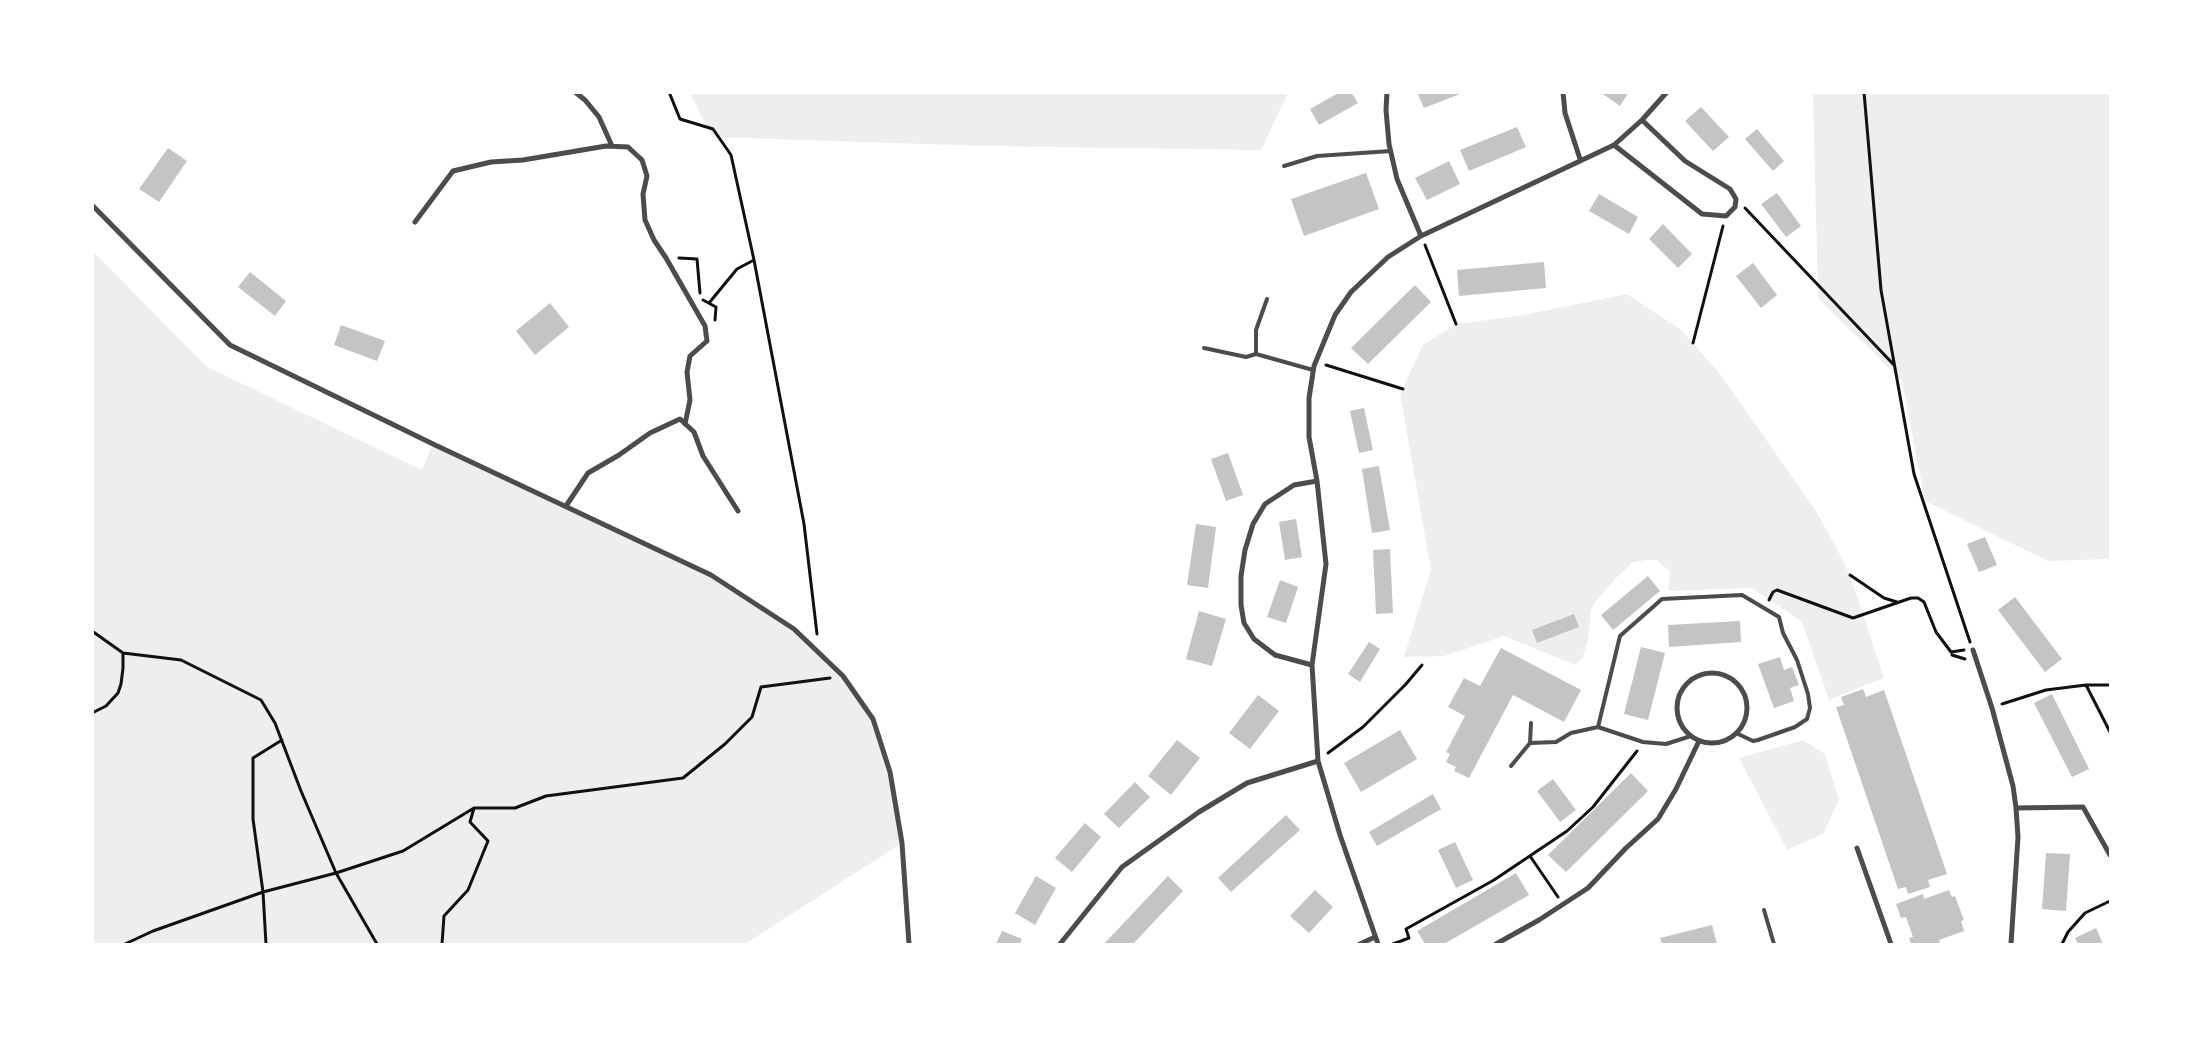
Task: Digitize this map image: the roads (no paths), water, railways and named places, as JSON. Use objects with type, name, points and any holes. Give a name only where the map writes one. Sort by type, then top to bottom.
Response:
[{"type":"street","points":[[575,92],[585,100],[599,117],[612,146]]},
{"type":"street","points":[[1387,92],[1386,110],[1391,151],[1397,179],[1421,236]]},
{"type":"street","points":[[1563,92],[1565,113],[1580,159]]},
{"type":"street","points":[[1378,944],[1318,761],[1312,665],[1326,564],[1317,482],[1309,437],[1309,398],[1316,361],[1335,315],[1351,292],[1388,257],[1421,236],[1580,159],[1614,145],[1642,120],[1667,92]]},
{"type":"street","points":[[1614,145],[1702,214],[1726,216],[1735,207],[1736,199],[1730,189],[1685,162],[1642,120]]},
{"type":"street","points":[[414,222],[453,171],[491,162],[523,160],[612,146],[628,147],[642,160],[647,176],[643,194],[645,220],[654,240],[704,326],[707,341],[690,356],[686,372],[690,400],[685,424]]},
{"type":"street","points":[[92,204],[230,345],[712,575],[794,629],[843,676],[874,719],[890,772],[902,843],[909,944]]},
{"type":"street","points":[[566,506],[588,473],[619,455],[650,433],[680,419],[694,432],[703,456],[738,511]]},
{"type":"street","points":[[1312,665],[1275,655],[1254,639],[1244,623],[1241,605],[1241,576],[1245,550],[1253,524],[1264,504],[1294,485],[1317,482]]},
{"type":"street","points":[[1973,650],[1992,708],[2013,786],[2016,808],[2018,837],[2011,944]]},
{"type":"street","points":[[1704,674],[1724,676],[1740,688],[1747,706],[1746,716],[1736,733],[1719,742],[1699,741],[1690,736],[1679,720],[1677,701],[1687,684],[1704,674]]},
{"type":"street","points":[[1496,944],[1563,905],[1588,888],[1626,848],[1658,819],[1676,790],[1699,741]]},
{"type":"street","points":[[1060,944],[1122,867],[1199,812],[1247,783],[1318,761]]},
{"type":"street","points":[[2016,808],[2083,808],[2110,855]]},
{"type":"street","points":[[1857,848],[1891,944]]},
{"type":"street","points":[[1360,944],[1375,937]]},
{"type":"lane","points":[[1284,166],[1317,156],[1391,151]]},
{"type":"lane","points":[[1256,354],[1256,330],[1267,299]]},
{"type":"lane","points":[[1204,348],[1246,357],[1256,354],[1313,370]]},
{"type":"lane","points":[[1598,727],[1620,636],[1662,599],[1742,595],[1778,617],[1802,673],[1810,708],[1807,719],[1795,727],[1778,734],[1752,741],[1736,733]]},
{"type":"lane","points":[[1511,766],[1530,743],[1531,722]]},
{"type":"lane","points":[[1530,743],[1556,742],[1572,733],[1598,727],[1643,742],[1666,744],[1690,736]]},
{"type":"lane","points":[[1764,910],[1774,944]]}]
